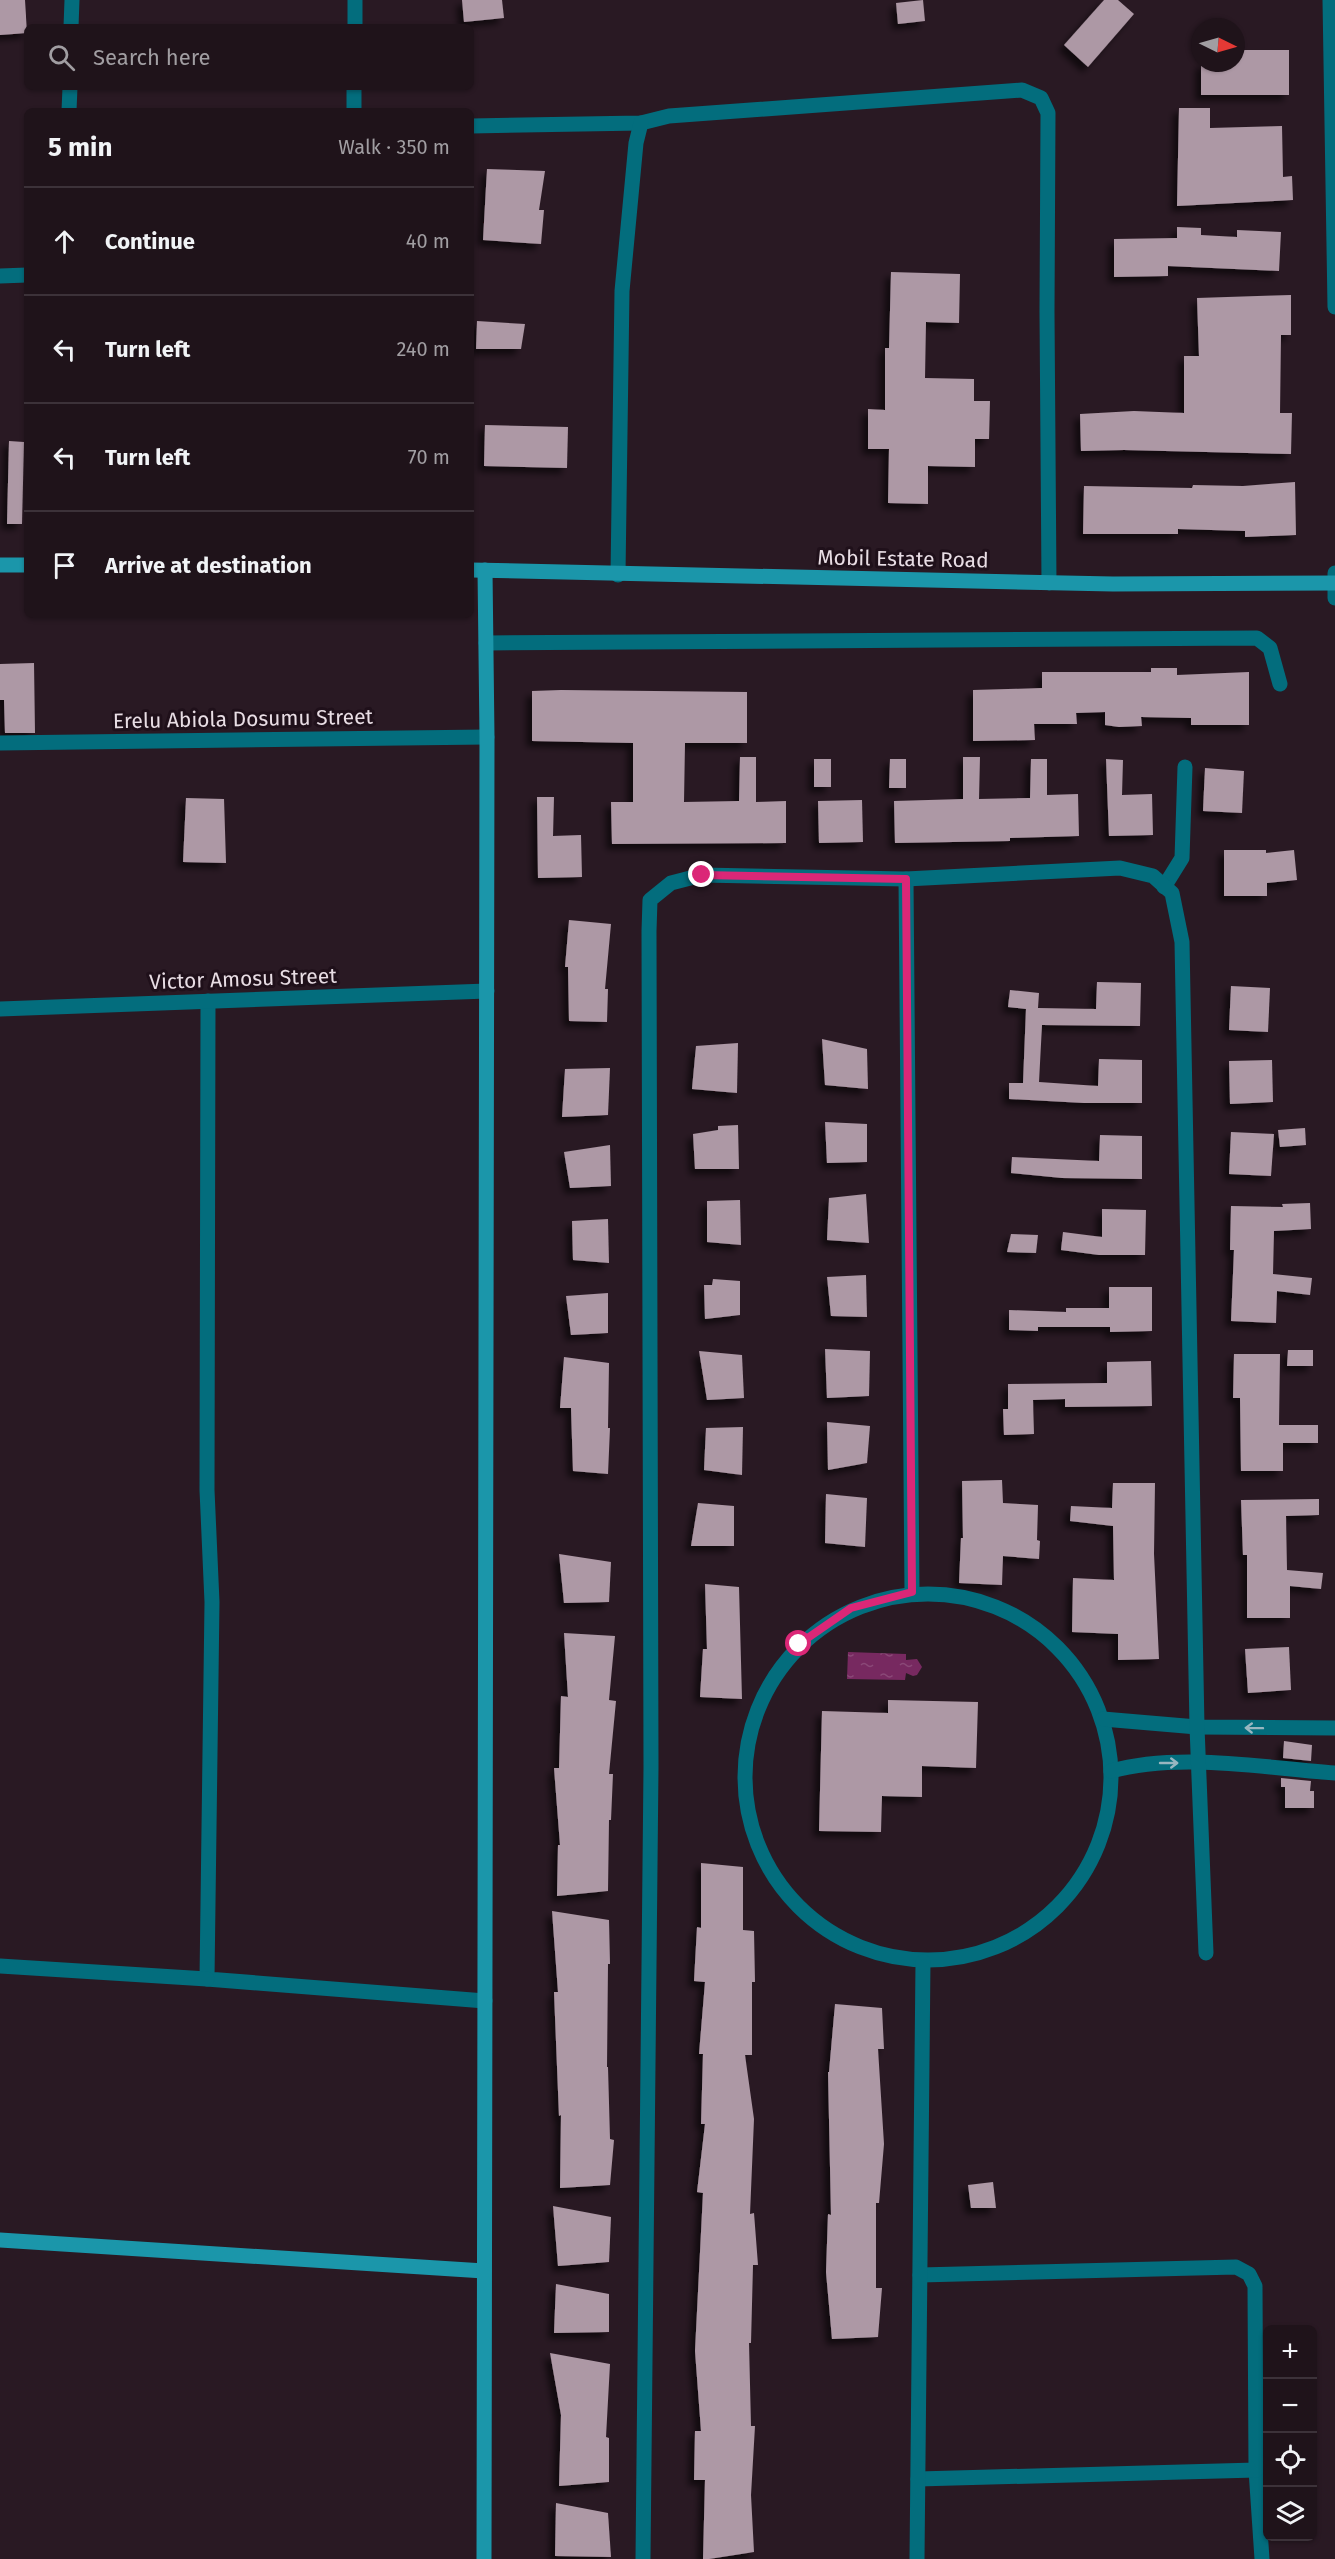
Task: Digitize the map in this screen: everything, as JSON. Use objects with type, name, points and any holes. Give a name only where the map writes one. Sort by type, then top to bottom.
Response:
[{"type":"street","points":[[71,24],[72,0]]},
{"type":"street","points":[[355,0],[355,24]]},
{"type":"street","points":[[1330,0],[1335,307]]},
{"type":"street","points":[[69,108],[70,90]]},
{"type":"street","points":[[354,90],[354,108]]},
{"type":"street","points":[[474,126],[641,123],[669,116],[1022,90],[1041,98],[1048,113],[1049,583]]},
{"type":"street","points":[[618,575],[622,291],[636,143],[641,123]]},
{"type":"street","points":[[0,276],[24,275]]},
{"type":"street","points":[[0,565],[24,565]]},
{"type":"street","points":[[478,570],[486,643],[487,737],[484,2559]]},
{"type":"street","name":"Mobil Estate Road","points":[[478,570],[618,575],[1049,583],[1335,583]]},
{"type":"street","points":[[1335,573],[1335,598]]},
{"type":"street","points":[[486,643],[1257,638],[1270,648],[1280,684]]},
{"type":"street","name":"Erelu Abiola Dosumu Street","points":[[0,743],[487,737]]},
{"type":"street","points":[[1164,887],[1182,858],[1185,767]]},
{"type":"street","points":[[643,2559],[651,1778],[650,900],[671,883],[702,875],[906,879],[1120,868],[1153,876],[1172,893],[1182,942],[1197,1727],[1206,1953]]},
{"type":"street","points":[[906,879],[912,1592]]},
{"type":"street","name":"Victor Amosu Street","points":[[0,1009],[487,991]]},
{"type":"street","points":[[207,1001],[207,1490],[212,1602],[207,1979]]},
{"type":"street","points":[[912,1592],[969,1596],[1021,1617],[1065,1652],[1102,1719],[1110,1744],[1111,1771],[1099,1845],[1071,1894],[1030,1932],[979,1955],[923,1962],[863,1951],[810,1921],[771,1874],[748,1818],[744,1787],[745,1756],[762,1695],[799,1644],[851,1608],[912,1592]]},
{"type":"street","points":[[1102,1719],[1197,1727],[1335,1728]]},
{"type":"street","points":[[1111,1771],[1136,1764],[1199,1763],[1335,1773]]},
{"type":"street","points":[[917,2559],[923,1962]]},
{"type":"street","points":[[0,1966],[207,1979],[484,2001]]},
{"type":"street","points":[[0,2240],[484,2271]]},
{"type":"street","points":[[920,2276],[1236,2267],[1249,2274],[1255,2286],[1256,2470],[1262,2559]]},
{"type":"street","points":[[918,2479],[1256,2470]]},
{"type":"water","points":[[848,1652],[906,1654],[906,1660],[917,1659],[922,1667],[917,1675],[906,1673],[905,1680],[847,1679]]},
{"type":"building","points":[[0,0],[25,0],[26,24],[24,24],[24,33],[0,35]]},
{"type":"building","points":[[462,0],[502,0],[504,18],[464,22]]},
{"type":"building","points":[[923,0],[925,21],[898,24],[896,3]]},
{"type":"building","points":[[1104,0],[1118,0],[1134,14],[1088,67],[1064,45]]},
{"type":"building","points":[[1245,50],[1289,50],[1289,95],[1201,95],[1201,72],[1245,72]]},
{"type":"building","points":[[1179,108],[1210,108],[1210,128],[1282,126],[1283,177],[1292,176],[1293,200],[1177,206]]},
{"type":"building","points":[[487,169],[545,171],[539,210],[544,210],[541,244],[483,240]]},
{"type":"building","points":[[1177,227],[1201,228],[1201,235],[1237,237],[1237,230],[1281,232],[1279,271],[1168,266],[1168,276],[1114,277],[1114,239],[1177,238]]},
{"type":"building","points":[[891,272],[960,274],[959,323],[926,322],[925,378],[974,379],[974,401],[990,401],[989,439],[975,439],[975,467],[928,466],[928,504],[888,503],[889,449],[868,449],[868,409],[885,410],[885,348],[889,348]]},
{"type":"building","points":[[1291,295],[1291,335],[1281,335],[1280,413],[1292,413],[1291,454],[1081,451],[1080,414],[1134,411],[1184,413],[1184,356],[1199,356],[1197,298]]},
{"type":"building","points":[[477,321],[525,324],[521,349],[476,349]]},
{"type":"building","points":[[485,425],[568,427],[567,468],[484,466]]},
{"type":"building","points":[[9,441],[24,442],[22,524],[7,524]]},
{"type":"building","points":[[1295,482],[1296,535],[1245,537],[1245,531],[1178,529],[1178,534],[1083,534],[1084,486],[1192,488],[1193,485],[1243,486]]},
{"type":"building","points":[[34,663],[35,733],[5,733],[4,700],[0,700],[0,664]]},
{"type":"building","points":[[1151,668],[1177,668],[1177,675],[1249,672],[1249,725],[1191,725],[1191,718],[1141,717],[1142,726],[1119,727],[1105,725],[1105,712],[1076,713],[1077,724],[1034,724],[1035,740],[973,741],[973,690],[1042,688],[1042,672],[1151,672]]},
{"type":"building","points":[[532,691],[747,692],[747,743],[685,743],[684,802],[739,801],[740,757],[756,757],[756,802],[786,801],[786,843],[612,844],[611,802],[633,802],[633,743],[532,741]]},
{"type":"building","points":[[963,757],[980,757],[979,799],[1030,798],[1031,759],[1047,759],[1047,795],[1078,794],[1079,836],[1010,838],[1010,841],[895,843],[894,801],[963,799]]},
{"type":"building","points":[[814,759],[831,759],[831,787],[814,787]]},
{"type":"building","points":[[890,759],[906,759],[906,788],[889,788]]},
{"type":"building","points":[[1106,759],[1123,760],[1122,795],[1152,794],[1153,835],[1109,836]]},
{"type":"building","points":[[1205,768],[1244,771],[1242,813],[1203,811]]},
{"type":"building","points":[[537,797],[554,797],[553,836],[581,835],[582,877],[538,878]]},
{"type":"building","points":[[186,798],[224,799],[226,863],[183,862]]},
{"type":"building","points":[[862,800],[863,842],[819,843],[818,801]]},
{"type":"building","points":[[1224,850],[1266,850],[1266,853],[1294,850],[1297,880],[1267,883],[1267,896],[1224,896]]},
{"type":"building","points":[[569,920],[611,924],[605,989],[608,989],[607,1022],[569,1021],[568,967],[565,967]]},
{"type":"building","points":[[1097,982],[1141,983],[1140,1026],[1042,1025],[1039,1082],[1098,1086],[1099,1059],[1142,1060],[1142,1103],[1009,1099],[1009,1083],[1023,1083],[1026,1009],[1008,1007],[1010,990],[1039,993],[1038,1008],[1096,1009]]},
{"type":"building","points":[[1231,986],[1270,988],[1268,1032],[1229,1030]]},
{"type":"building","points":[[822,1039],[867,1049],[868,1089],[825,1085]]},
{"type":"building","points":[[738,1043],[737,1093],[692,1089],[696,1046]]},
{"type":"building","points":[[1272,1060],[1273,1102],[1230,1104],[1229,1061]]},
{"type":"building","points":[[610,1068],[608,1115],[562,1117],[565,1069]]},
{"type":"building","points":[[825,1122],[867,1124],[867,1162],[827,1163]]},
{"type":"building","points":[[738,1125],[739,1169],[695,1169],[693,1134],[718,1130],[718,1126]]},
{"type":"building","points":[[1305,1128],[1306,1145],[1280,1147],[1278,1130]]},
{"type":"building","points":[[1231,1132],[1274,1134],[1271,1176],[1229,1174]]},
{"type":"building","points":[[1100,1135],[1142,1136],[1142,1179],[1062,1178],[1011,1173],[1012,1157],[1099,1161]]},
{"type":"building","points":[[610,1145],[611,1186],[570,1188],[564,1152]]},
{"type":"building","points":[[866,1194],[869,1243],[827,1240],[829,1198]]},
{"type":"building","points":[[740,1200],[741,1245],[707,1242],[707,1201]]},
{"type":"building","points":[[1310,1203],[1311,1229],[1274,1231],[1273,1274],[1312,1278],[1310,1295],[1277,1291],[1276,1323],[1231,1321],[1234,1250],[1230,1250],[1231,1206],[1283,1207],[1282,1204]]},
{"type":"building","points":[[1102,1209],[1146,1210],[1145,1255],[1099,1255],[1061,1250],[1063,1232],[1102,1237]]},
{"type":"building","points":[[608,1219],[609,1263],[573,1260],[572,1221]]},
{"type":"building","points":[[1011,1234],[1038,1235],[1036,1253],[1007,1252]]},
{"type":"building","points":[[866,1275],[867,1317],[831,1316],[827,1277]]},
{"type":"building","points":[[713,1279],[740,1281],[740,1315],[705,1319],[704,1285],[712,1285]]},
{"type":"building","points":[[1109,1287],[1152,1287],[1152,1331],[1110,1332],[1110,1327],[1038,1327],[1038,1331],[1009,1330],[1009,1310],[1066,1312],[1066,1308],[1109,1308]]},
{"type":"building","points":[[608,1293],[608,1333],[571,1335],[566,1296]]},
{"type":"building","points":[[825,1349],[870,1351],[869,1396],[827,1398]]},
{"type":"building","points":[[1288,1350],[1313,1350],[1313,1366],[1287,1366]]},
{"type":"building","points":[[699,1351],[742,1355],[744,1398],[707,1400]]},
{"type":"building","points":[[1234,1354],[1280,1354],[1279,1425],[1318,1425],[1318,1443],[1283,1443],[1283,1471],[1241,1471],[1240,1398],[1233,1398]]},
{"type":"building","points":[[564,1357],[609,1363],[608,1474],[573,1471],[571,1408],[560,1408]]},
{"type":"building","points":[[1151,1361],[1152,1406],[1065,1407],[1065,1399],[1033,1400],[1034,1434],[1004,1435],[1003,1409],[1008,1409],[1008,1384],[1107,1383],[1107,1362]]},
{"type":"building","points":[[827,1422],[870,1426],[867,1463],[828,1470]]},
{"type":"building","points":[[743,1427],[742,1475],[704,1470],[706,1428]]},
{"type":"building","points":[[1002,1480],[1003,1503],[1038,1505],[1039,1559],[1003,1556],[1002,1585],[959,1583],[961,1538],[963,1538],[962,1481]]},
{"type":"building","points":[[1113,1483],[1155,1483],[1154,1554],[1159,1659],[1118,1660],[1118,1634],[1072,1632],[1073,1578],[1114,1580],[1113,1526],[1070,1521],[1071,1506],[1112,1508]]},
{"type":"building","points":[[826,1494],[867,1498],[865,1547],[825,1543]]},
{"type":"building","points":[[1319,1499],[1319,1515],[1286,1516],[1287,1570],[1323,1573],[1321,1589],[1290,1586],[1290,1618],[1247,1618],[1247,1555],[1243,1555],[1241,1500]]},
{"type":"building","points":[[698,1503],[734,1506],[734,1546],[691,1546]]},
{"type":"building","points":[[559,1554],[611,1562],[609,1602],[564,1603]]},
{"type":"building","points":[[705,1584],[739,1587],[742,1699],[700,1697],[703,1649],[707,1649]]},
{"type":"building","points":[[564,1633],[615,1636],[609,1700],[616,1701],[609,1774],[613,1774],[611,1820],[609,1820],[608,1891],[557,1896],[558,1845],[560,1845],[554,1768],[559,1768],[561,1696],[568,1697]]},
{"type":"building","points":[[1289,1647],[1291,1690],[1248,1693],[1245,1649]]},
{"type":"building","points":[[888,1700],[978,1702],[976,1768],[922,1766],[922,1797],[882,1796],[881,1832],[819,1831],[822,1711],[888,1713]]},
{"type":"building","points":[[1284,1741],[1312,1745],[1311,1761],[1283,1758]]},
{"type":"building","points":[[1281,1778],[1311,1781],[1310,1791],[1314,1791],[1314,1808],[1285,1808],[1285,1787],[1281,1787]]},
{"type":"building","points":[[701,1863],[743,1867],[743,1930],[754,1931],[755,1982],[752,1982],[752,2055],[745,2055],[754,2119],[750,2214],[754,2213],[758,2265],[753,2265],[751,2343],[749,2343],[751,2426],[755,2426],[751,2495],[754,2552],[709,2559],[703,2559],[705,2480],[694,2480],[695,2431],[701,2431],[695,2351],[703,2193],[697,2192],[705,2124],[701,2124],[703,2054],[699,2054],[705,1982],[694,1981],[697,1927],[701,1928]]},
{"type":"building","points":[[552,1911],[609,1920],[607,2067],[610,2139],[614,2140],[610,2185],[560,2188],[561,2115],[559,2116],[554,1992],[558,1992]]},
{"type":"building","points":[[835,2004],[882,2008],[884,2049],[878,2049],[884,2144],[879,2203],[876,2203],[876,2288],[882,2288],[878,2337],[832,2339],[826,2272],[828,2214],[831,2215],[828,2072]]},
{"type":"building","points":[[993,2182],[996,2208],[971,2208],[968,2185]]},
{"type":"building","points":[[553,2206],[611,2217],[609,2262],[558,2266]]},
{"type":"building","points":[[556,2284],[609,2294],[609,2332],[554,2333]]},
{"type":"building","points":[[550,2353],[610,2364],[606,2437],[609,2438],[609,2482],[559,2486],[561,2415]]},
{"type":"building","points":[[556,2503],[608,2513],[611,2557],[555,2556]]},
{"type":"route","points":[[702,875],[906,879],[912,1592],[851,1608],[799,1644]]}]
